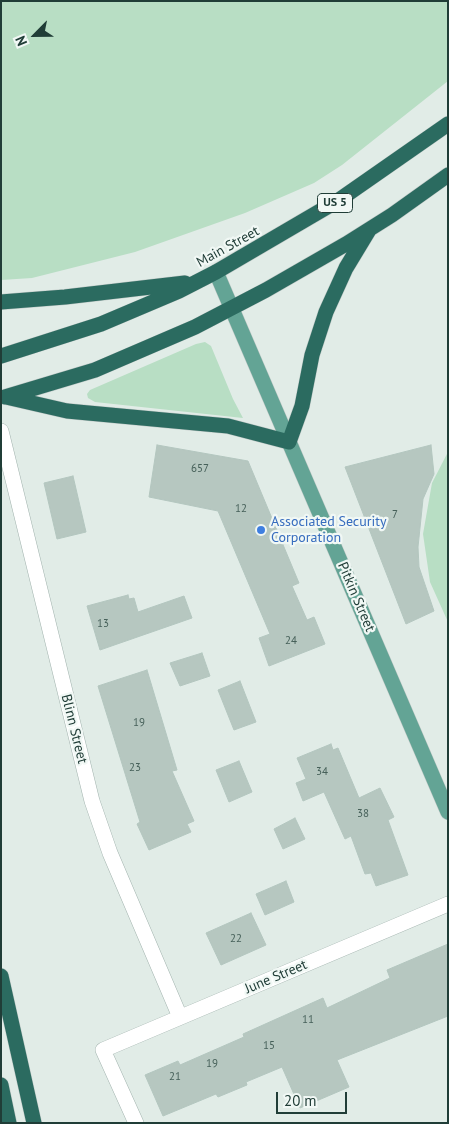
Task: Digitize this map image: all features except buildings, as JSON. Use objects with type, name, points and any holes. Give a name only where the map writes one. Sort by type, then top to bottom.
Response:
[{"type":"highway","name":"Main Street","points":[[1,356],[101,324],[199,281],[339,200],[448,124]]},
{"type":"highway","points":[[3,398],[67,380],[116,362],[163,342],[232,308],[369,230],[448,175]]},
{"type":"highway","points":[[3,398],[66,411],[228,426],[289,442],[300,414],[312,355],[326,312],[346,268],[369,230]]},
{"type":"highway","points":[[1,302],[74,296],[199,281]]},
{"type":"highway","points":[[1,976],[34,1123]]},
{"type":"highway","points":[[1,1085],[9,1123]]},
{"type":"main road","name":"Pitkin Street","points":[[216,272],[448,812]]},
{"type":"street","name":"Blinn Street","points":[[1,431],[92,801],[110,854],[180,1017]]},
{"type":"street","name":"June Street","points":[[136,1123],[103,1050],[448,904]]},
{"type":"green space","points":[[1,1],[448,1],[448,81],[342,165],[314,183],[245,213],[135,252],[32,278],[1,280]]},
{"type":"green space","points":[[205,342],[211,346],[243,418],[95,402],[88,398],[87,394],[90,390],[196,344]]},
{"type":"green space","points":[[448,452],[448,622],[430,582],[423,534],[432,483]]},
{"type":"place","name":"Associated Security Corporation","points":[[261,530]]}]
